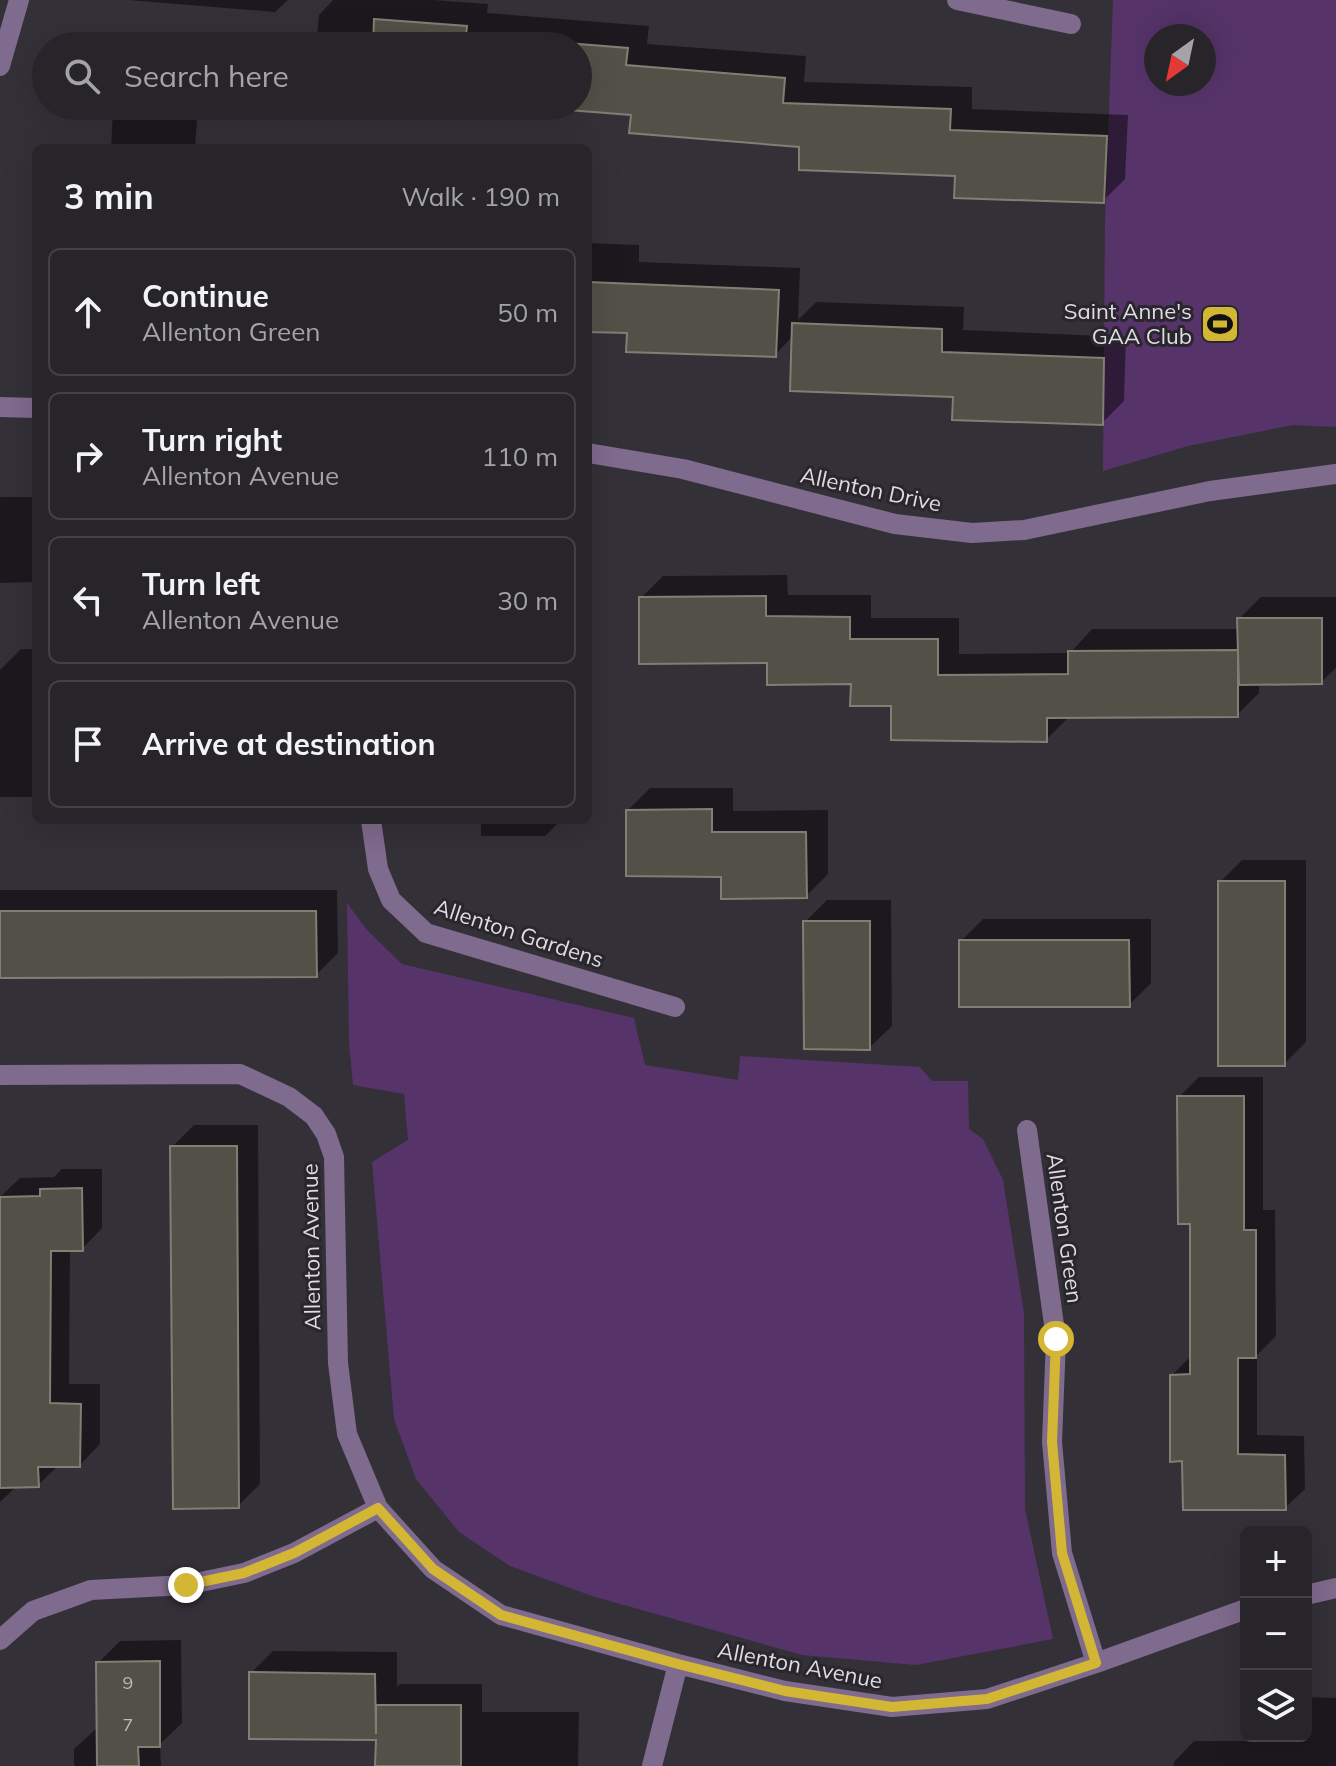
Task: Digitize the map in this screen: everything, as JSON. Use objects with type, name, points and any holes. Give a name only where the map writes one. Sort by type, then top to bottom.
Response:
[{"type":"street","points":[[0,66],[19,0]]},
{"type":"street","points":[[957,0],[1024,6],[1071,24]]},
{"type":"street","points":[[0,407],[32,408]]},
{"type":"street","name":"Allenton Drive","points":[[592,454],[683,469],[895,524],[972,533],[1024,530],[1210,491],[1336,474]]},
{"type":"street","name":"Allenton Gardens","points":[[372,824],[378,869],[391,900],[426,933],[675,1007]]},
{"type":"street","name":"Allenton Avenue","points":[[0,1075],[240,1074],[289,1097],[314,1116],[326,1134],[334,1157],[338,1363],[347,1434],[378,1508],[433,1569],[501,1615],[785,1691],[892,1707],[987,1699],[1240,1611]]},
{"type":"street","name":"Allenton Green","points":[[1027,1130],[1056,1339],[1052,1442],[1062,1553],[1096,1663]]},
{"type":"street","points":[[0,1640],[33,1611],[91,1590],[186,1585],[244,1573],[294,1553],[378,1508]]},
{"type":"street","points":[[1312,1594],[1336,1588]]},
{"type":"street","points":[[652,1766],[678,1664]]},
{"type":"shaded area","name":"Saint Anne's GAA Club","points":[[1113,0],[1336,0],[1336,427],[1293,425],[1188,446],[1103,471],[1105,223]]},
{"type":"shaded area","points":[[347,903],[367,930],[402,964],[634,1018],[645,1065],[738,1080],[740,1056],[920,1067],[932,1081],[968,1081],[969,1129],[983,1139],[1003,1180],[1024,1313],[1025,1509],[1053,1639],[916,1665],[802,1655],[592,1596],[510,1566],[459,1532],[416,1479],[394,1419],[372,1162],[408,1140],[404,1094],[353,1085],[349,1042]]},
{"type":"building","points":[[374,19],[467,26],[466,32],[374,32]]},
{"type":"building","points":[[592,45],[628,48],[626,65],[785,78],[783,103],[951,109],[950,130],[1107,136],[1104,203],[954,198],[955,176],[799,170],[799,147],[629,133],[631,115],[592,112]]},
{"type":"building","points":[[592,282],[779,290],[776,357],[626,352],[627,333],[592,332]]},
{"type":"building","points":[[792,323],[942,329],[942,352],[1104,358],[1103,425],[952,420],[953,397],[790,391]]},
{"type":"building","points":[[766,596],[766,616],[850,617],[850,639],[938,639],[938,675],[1068,674],[1068,651],[1238,650],[1238,717],[1047,718],[1047,742],[891,740],[891,706],[850,706],[851,684],[767,685],[767,663],[639,664],[639,597]]},
{"type":"building","points":[[1237,618],[1322,618],[1322,684],[1239,685]]},
{"type":"building","points":[[712,809],[712,832],[806,832],[807,898],[721,899],[721,877],[626,876],[626,810]]},
{"type":"building","points":[[1218,881],[1285,881],[1285,1066],[1218,1066]]},
{"type":"building","points":[[0,911],[316,911],[317,977],[0,978]]},
{"type":"building","points":[[803,921],[870,921],[870,1050],[804,1049]]},
{"type":"building","points":[[959,940],[1129,940],[1130,1007],[959,1007]]},
{"type":"building","points":[[1177,1096],[1244,1096],[1244,1230],[1256,1230],[1256,1358],[1238,1358],[1238,1454],[1285,1455],[1286,1510],[1183,1510],[1182,1461],[1170,1462],[1170,1375],[1190,1374],[1190,1224],[1178,1224]]},
{"type":"building","points":[[170,1146],[237,1146],[239,1508],[173,1509]]},
{"type":"building","points":[[82,1188],[83,1251],[51,1251],[50,1403],[81,1404],[80,1467],[38,1467],[39,1487],[0,1488],[0,1197],[40,1196],[40,1189]]},
{"type":"building","points":[[160,1661],[160,1747],[138,1747],[139,1766],[97,1766],[96,1662]]},
{"type":"building","points":[[249,1672],[375,1674],[376,1734],[376,1705],[461,1705],[461,1766],[375,1766],[376,1740],[249,1739]]},
{"type":"place","name":"Saint Anne's GAA Club","points":[[1220,324]]},
{"type":"route","points":[[186,1585],[244,1573],[294,1553],[378,1508],[433,1569],[501,1615],[785,1691],[892,1707],[987,1699],[1096,1663],[1062,1553],[1052,1442],[1056,1339]]}]
